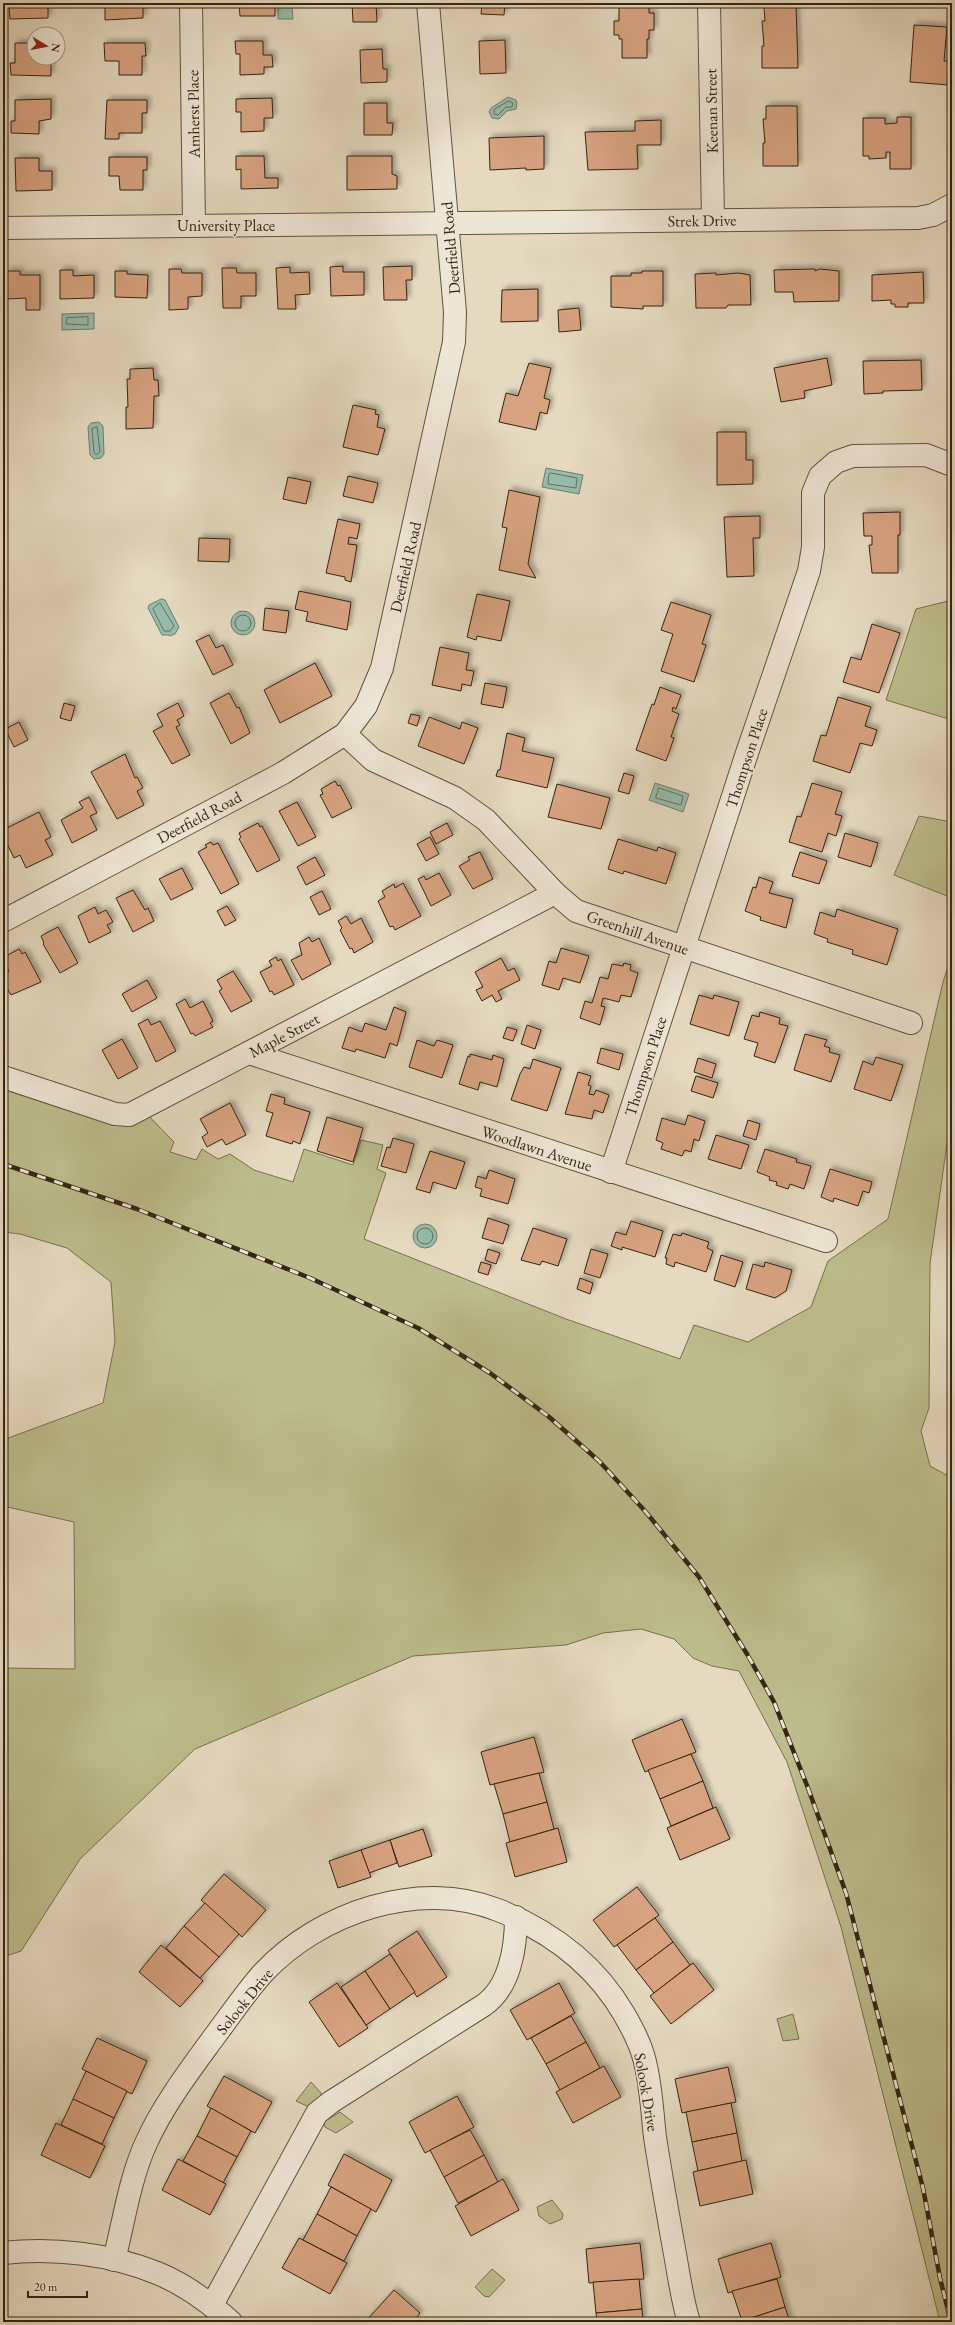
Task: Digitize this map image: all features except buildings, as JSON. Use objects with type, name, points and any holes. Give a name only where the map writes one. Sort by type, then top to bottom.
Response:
[{"type":"street","name":"Amherst Place","points":[[191,3],[194,225]]},
{"type":"street","name":"Deerfield Road","points":[[3,921],[282,773],[345,734],[366,706],[382,668],[450,370],[454,342],[455,312],[428,3]]},
{"type":"street","name":"Keenan Street","points":[[709,3],[713,219]]},
{"type":"street","name":"Strek Drive","points":[[448,223],[918,218],[933,215],[952,205]]},
{"type":"street","name":"University Place","points":[[3,228],[448,223]]},
{"type":"street","name":"Thompson Place","points":[[611,1172],[683,948],[809,571],[813,547],[813,493],[820,476],[836,462],[853,456],[926,455],[952,465]]},
{"type":"street","name":"Greenhill Avenue","points":[[345,734],[374,760],[455,798],[486,820],[555,893],[581,913],[911,1023]]},
{"type":"street","name":"Maple Street","points":[[3,1077],[115,1114],[129,1115],[555,893]]},
{"type":"street","name":"Woodlawn Avenue","points":[[249,1053],[826,1241]]},
{"type":"street","name":"Solook Drive","points":[[114,2260],[136,2170],[146,2142],[160,2117],[198,2059],[262,1974],[301,1939],[347,1916],[378,1905],[414,1900],[461,1900],[490,1907],[516,1918],[566,1946],[600,1980],[624,2014],[644,2057],[664,2193],[689,2322]]},
{"type":"street","points":[[212,2305],[317,2113],[331,2102],[484,2005],[495,1996],[508,1970],[516,1939],[516,1918]]},
{"type":"street","points":[[3,2253],[46,2251],[114,2260],[158,2273],[212,2305],[231,2322]]},
{"type":"shaded area","points":[[952,600],[952,720],[886,700],[916,609]]},
{"type":"shaded area","points":[[919,816],[952,822],[952,898],[894,875]]},
{"type":"shaded area","points":[[952,954],[952,1126],[947,1144],[930,1263],[929,1408],[921,1431],[930,1466],[952,1478],[952,2322],[940,2322],[841,1927],[787,1762],[739,1671],[712,1666],[693,1658],[674,1639],[641,1629],[603,1633],[566,1645],[413,1656],[195,1749],[80,1859],[21,1951],[3,1957],[3,1668],[75,1669],[74,1522],[3,1506],[3,1440],[103,1403],[115,1342],[111,1282],[67,1248],[20,1234],[3,1232],[3,1077],[142,1109],[174,1142],[170,1152],[196,1160],[202,1149],[218,1159],[230,1154],[254,1170],[293,1182],[304,1149],[353,1165],[361,1140],[383,1145],[377,1169],[386,1173],[364,1239],[566,1319],[680,1359],[694,1325],[748,1342],[811,1307],[828,1261],[888,1219],[943,982]]},
{"type":"shaded area","points":[[793,2014],[799,2039],[783,2041],[777,2019]]},
{"type":"shaded area","points":[[311,2082],[321,2093],[321,2096],[309,2107],[296,2101]]},
{"type":"shaded area","points":[[340,2112],[353,2122],[336,2133],[325,2127],[324,2122]]},
{"type":"shaded area","points":[[552,2200],[563,2214],[562,2219],[550,2224],[539,2216],[537,2207]]},
{"type":"shaded area","points":[[492,2269],[505,2280],[489,2297],[484,2296],[475,2287]]},
{"type":"water","points":[[278,3],[292,3],[293,19],[278,19]]},
{"type":"water","points":[[508,97],[516,100],[516,109],[507,111],[499,119],[492,118],[489,112],[491,108]]},
{"type":"water","points":[[94,313],[94,329],[62,330],[62,314]]},
{"type":"water","points":[[99,422],[103,426],[104,454],[101,458],[94,459],[90,455],[88,427],[91,423]]},
{"type":"water","points":[[546,468],[583,475],[579,494],[542,487]]},
{"type":"water","points":[[161,599],[165,600],[179,627],[175,634],[170,636],[162,635],[148,608],[149,605]]},
{"type":"water","points":[[243,611],[252,614],[255,623],[252,632],[243,635],[234,632],[231,623],[234,614]]},
{"type":"water","points":[[655,783],[689,794],[683,812],[649,800]]},
{"type":"water","points":[[425,1224],[434,1227],[437,1236],[434,1245],[425,1248],[416,1245],[413,1236],[416,1227]]},
{"type":"railway","points":[[3,1164],[137,1209],[310,1278],[418,1328],[490,1373],[548,1416],[599,1461],[645,1511],[699,1577],[747,1654],[774,1702],[808,1788],[846,1893],[923,2188],[940,2278],[951,2322]]}]
